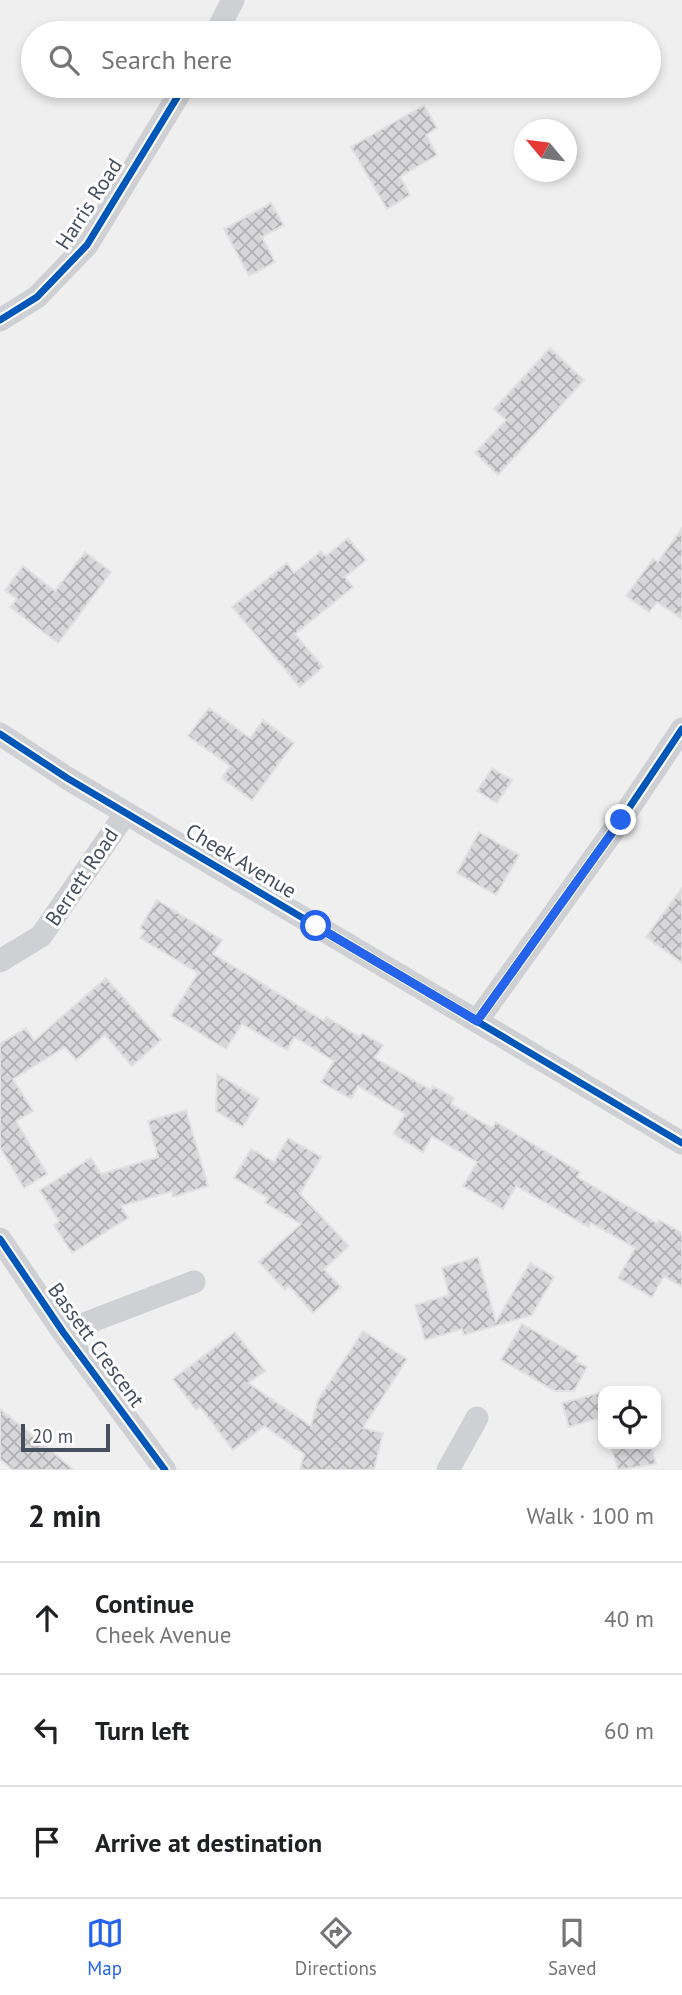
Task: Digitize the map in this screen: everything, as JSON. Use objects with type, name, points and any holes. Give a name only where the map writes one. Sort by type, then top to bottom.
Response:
[{"type":"street","points":[[222,21],[233,0]]},
{"type":"street","name":"Harris Road","points":[[0,320],[37,297],[87,246],[177,98]]},
{"type":"street","points":[[477,1021],[621,820],[682,729]]},
{"type":"street","name":"Cheek Avenue","points":[[0,734],[126,813],[682,1143]]},
{"type":"street","name":"Berrett Road","points":[[0,961],[41,936],[126,813]]},
{"type":"street","name":"Bassett Crescent","points":[[0,1239],[63,1332],[165,1470]]},
{"type":"street","points":[[63,1332],[194,1282]]},
{"type":"street","points":[[448,1470],[477,1418]]},
{"type":"building","points":[[424,105],[437,128],[426,135],[437,155],[400,177],[410,195],[387,209],[351,147]]},
{"type":"building","points":[[271,203],[284,225],[262,237],[275,262],[249,276],[224,229]]},
{"type":"building","points":[[550,348],[584,380],[498,475],[475,453],[506,420],[494,409]]},
{"type":"building","points":[[682,528],[682,619],[657,602],[649,612],[626,596],[653,559],[658,562]]},
{"type":"building","points":[[348,538],[366,560],[345,577],[353,587],[295,634],[323,667],[300,687],[232,607],[287,563],[294,573],[321,551],[326,556]]},
{"type":"building","points":[[85,552],[111,572],[58,643],[10,607],[17,599],[5,590],[23,566],[55,591]]},
{"type":"building","points":[[209,708],[250,738],[263,720],[294,743],[252,800],[222,778],[230,766],[188,736]]},
{"type":"building","points":[[492,768],[512,780],[497,803],[477,791]]},
{"type":"building","points":[[479,832],[519,855],[496,895],[457,873]]},
{"type":"building","points":[[682,888],[682,963],[646,937]]},
{"type":"building","points":[[157,900],[222,940],[213,954],[324,1021],[326,1017],[360,1037],[362,1033],[383,1045],[375,1058],[431,1090],[433,1086],[454,1098],[451,1104],[492,1128],[496,1122],[580,1172],[577,1177],[657,1223],[659,1220],[682,1233],[682,1287],[664,1276],[652,1297],[618,1278],[635,1248],[591,1223],[589,1227],[516,1186],[503,1209],[463,1186],[477,1162],[432,1136],[423,1152],[393,1134],[405,1114],[358,1086],[351,1099],[321,1082],[334,1061],[294,1037],[287,1050],[242,1024],[226,1049],[171,1016],[198,973],[140,938],[145,931],[140,928]]},
{"type":"building","points":[[106,978],[161,1040],[132,1066],[105,1035],[76,1060],[65,1047],[13,1079],[33,1111],[16,1121],[47,1174],[24,1188],[0,1147],[0,1044],[26,1028],[34,1041]]},
{"type":"building","points":[[217,1074],[259,1099],[243,1127],[216,1111]]},
{"type":"building","points":[[186,1110],[208,1186],[173,1197],[172,1191],[121,1206],[128,1218],[72,1253],[54,1225],[59,1221],[40,1190],[91,1158],[101,1174],[158,1157],[148,1121]]},
{"type":"building","points":[[288,1138],[321,1157],[300,1194],[349,1246],[324,1269],[341,1287],[313,1313],[289,1286],[285,1290],[259,1262],[301,1224],[265,1203],[268,1198],[234,1178],[251,1149],[274,1162]]},
{"type":"building","points":[[478,1257],[496,1322],[530,1263],[554,1277],[532,1315],[464,1335],[462,1329],[425,1340],[415,1305],[449,1295],[442,1268]]},
{"type":"building","points":[[522,1324],[578,1356],[575,1361],[587,1367],[574,1391],[555,1391],[501,1360]]},
{"type":"building","points":[[363,1331],[407,1359],[363,1428],[383,1433],[374,1470],[300,1470],[304,1454],[264,1426],[233,1450],[200,1407],[196,1410],[173,1379],[235,1332],[265,1371],[248,1383],[311,1426],[318,1400]]},
{"type":"building","points":[[598,1393],[598,1418],[569,1427],[562,1403]]},
{"type":"building","points":[[0,1409],[74,1470],[13,1470],[0,1459]]},
{"type":"building","points":[[612,1449],[652,1449],[656,1464],[618,1470]]},
{"type":"cycle path","points":[[0,320],[37,297],[87,245],[177,98]]},
{"type":"cycle path","points":[[477,1021],[621,820],[682,729]]},
{"type":"cycle path","points":[[0,734],[67,778],[682,1143]]},
{"type":"cycle path","points":[[0,1239],[63,1332],[165,1470]]},
{"type":"route","points":[[316,926],[477,1021],[621,820]]}]
